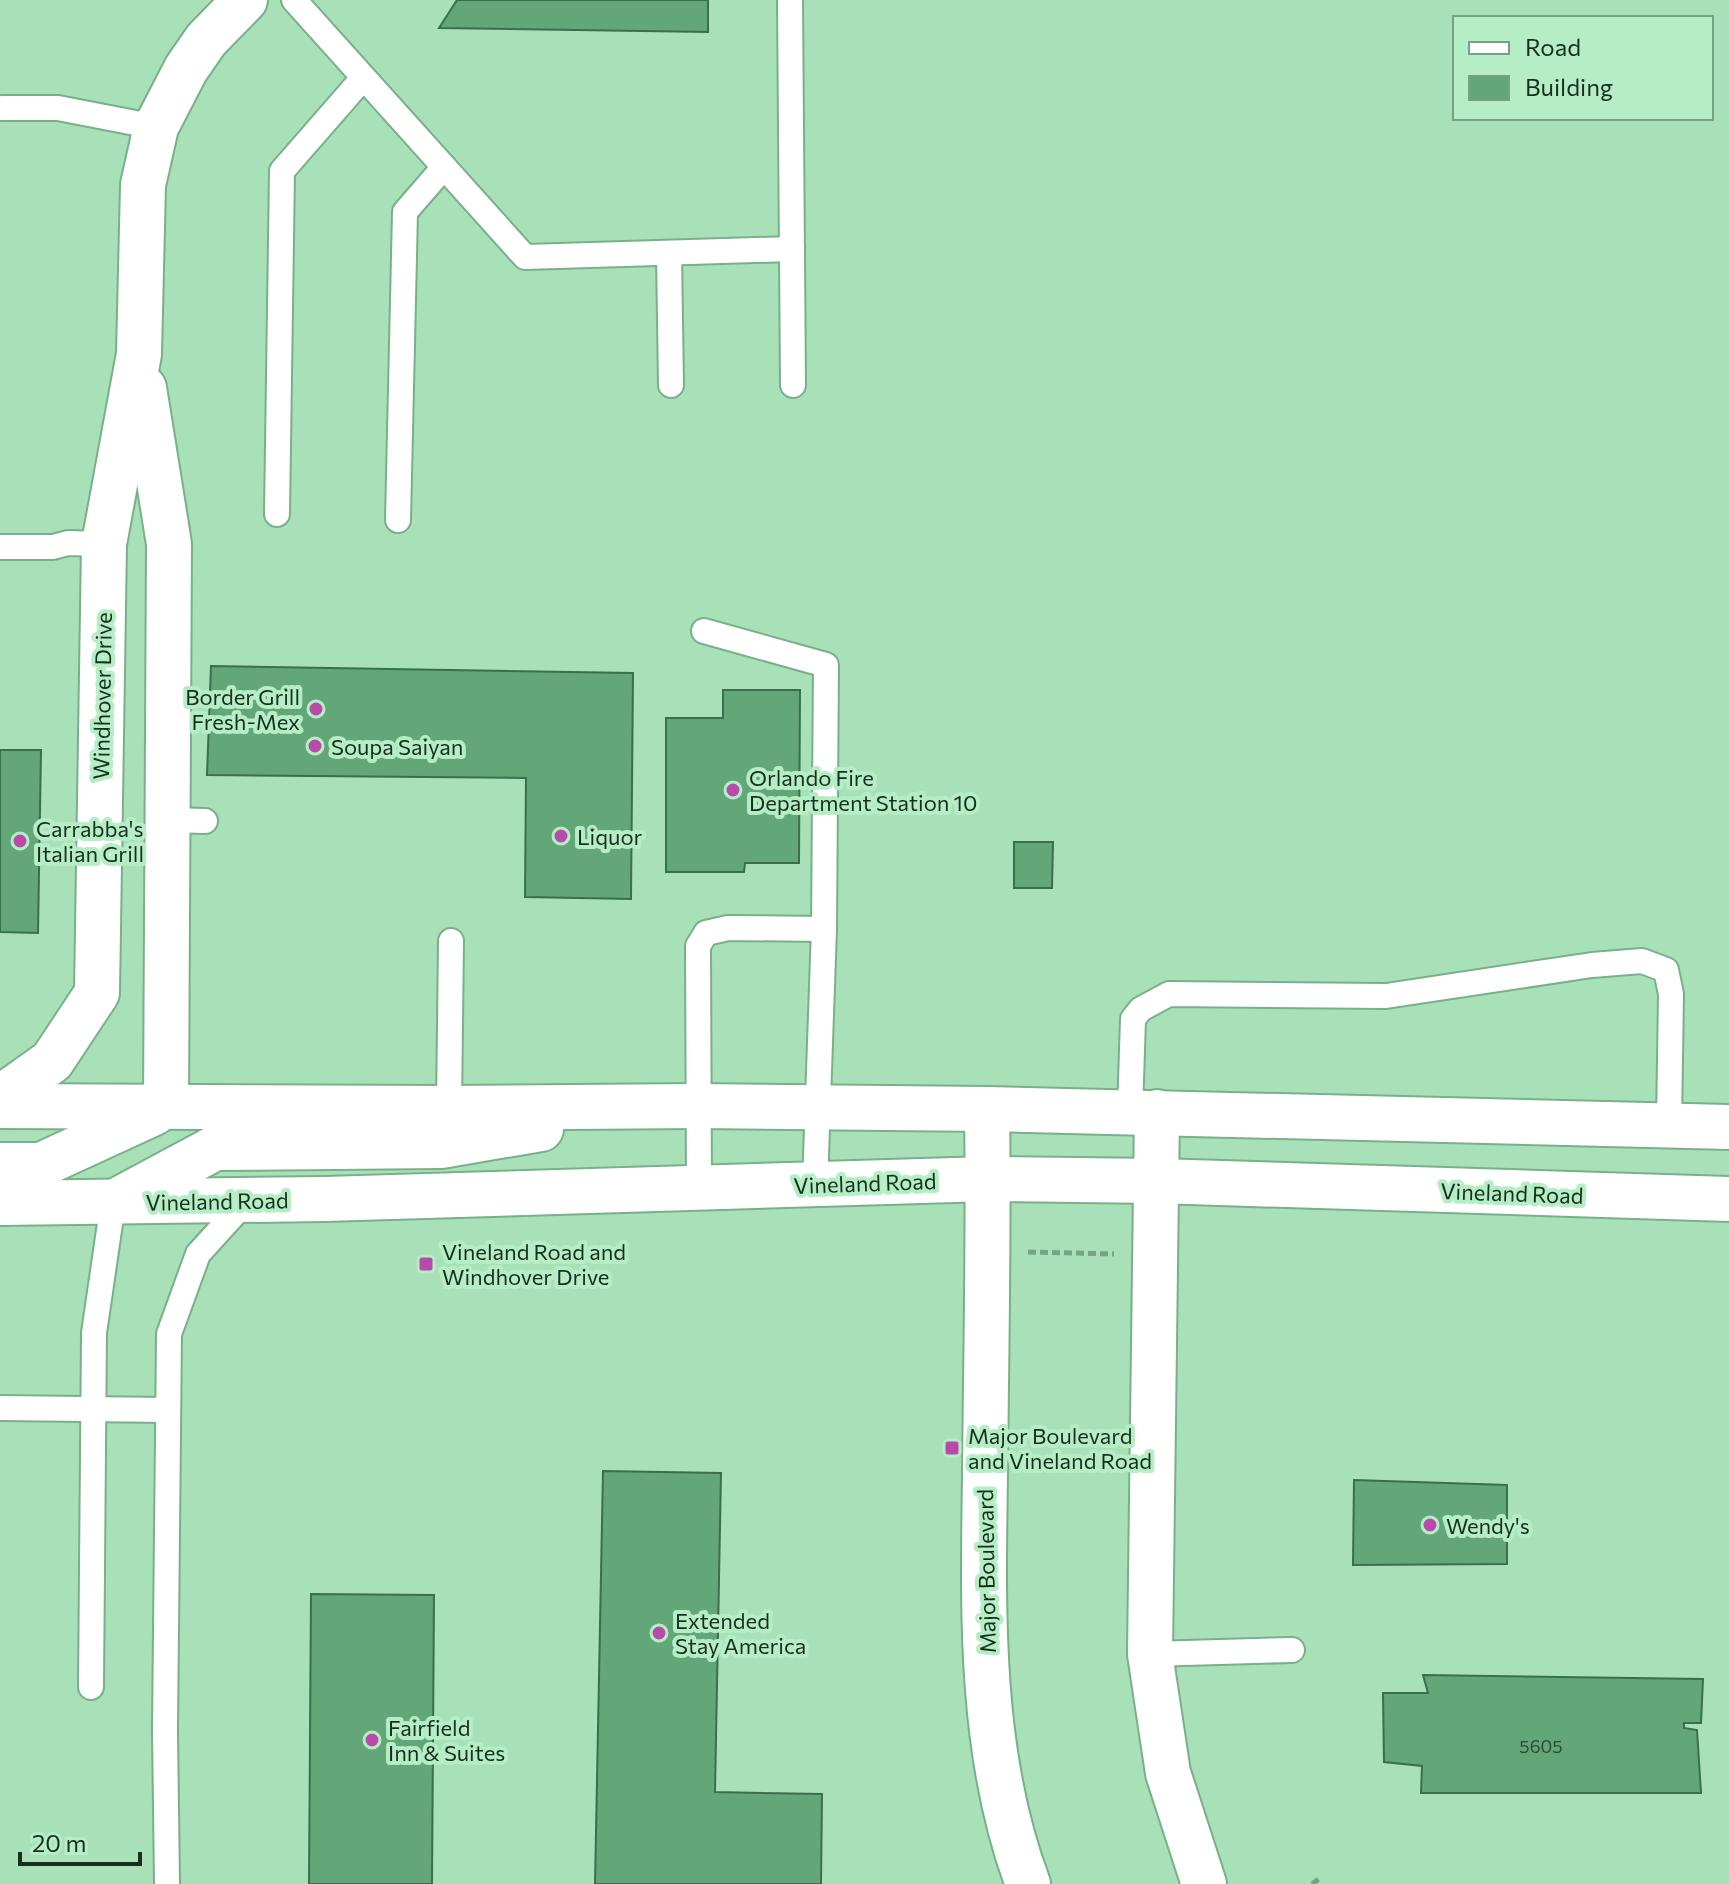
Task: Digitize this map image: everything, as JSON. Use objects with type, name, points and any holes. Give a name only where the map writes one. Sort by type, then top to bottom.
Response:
[{"type":"street","name":"Windhover Drive","points":[[0,1098],[52,1061],[97,993],[104,544],[139,354],[143,185],[156,127],[186,69],[206,40],[245,0]]},
{"type":"street","name":"Windhover Drive","points":[[139,354],[169,544],[186,820],[166,1107]]},
{"type":"street","points":[[104,544],[169,544]]},
{"type":"street","points":[[0,1106],[987,1109],[1729,1127]]},
{"type":"street","points":[[113,1203],[215,1148],[441,1146],[682,1106]]},
{"type":"street","points":[[0,1165],[41,1165],[166,1107]]},
{"type":"street","name":"Major Boulevard","points":[[987,1109],[983,1608],[995,1752],[1017,1856],[1028,1884]]},
{"type":"street","points":[[1144,1112],[1157,1181],[1150,1654],[1168,1773],[1204,1884]]},
{"type":"street","name":"Vineland Road","points":[[0,1203],[113,1203],[988,1179],[1157,1181],[1729,1199]]},
{"type":"lane","points":[[294,0],[525,257],[792,249]]},
{"type":"lane","points":[[790,0],[793,385]]},
{"type":"lane","points":[[277,514],[282,171],[363,78]]},
{"type":"lane","points":[[3,108],[58,108],[156,127]]},
{"type":"lane","points":[[398,520],[405,212],[444,167]]},
{"type":"lane","points":[[669,253],[671,385]]},
{"type":"lane","points":[[0,547],[104,544]]},
{"type":"lane","points":[[704,631],[826,665],[824,929],[815,1185]]},
{"type":"lane","points":[[699,1188],[682,1106],[698,946],[706,933],[728,928],[824,929]]},
{"type":"lane","points":[[449,1108],[451,941]]},
{"type":"lane","points":[[1144,1112],[1133,1019],[1141,1009],[1169,994],[1386,996],[1592,965],[1642,961],[1666,970],[1671,994],[1669,1125]]},
{"type":"lane","points":[[167,1884],[165,1731],[169,1334],[198,1254],[248,1199]]},
{"type":"lane","points":[[91,1687],[94,1333],[113,1203]]},
{"type":"lane","points":[[0,1408],[168,1410]]},
{"type":"lane","points":[[1150,1654],[1292,1650]]},
{"type":"path","points":[[1015,1252],[1128,1254]]},
{"type":"path","points":[[1312,1884],[1319,1879]]},
{"type":"building","points":[[457,0],[708,0],[708,32],[439,28]]},
{"type":"building","points":[[211,666],[633,673],[631,899],[525,897],[526,778],[207,775]]},
{"type":"building","name":"Orlando Fire Department Station 10","points":[[723,690],[800,690],[799,863],[745,863],[744,872],[666,872],[666,718],[723,718]]},
{"type":"building","name":"Carrabba's Italian Grill","points":[[0,750],[41,750],[38,933],[0,932]]},
{"type":"building","points":[[1014,842],[1053,842],[1052,888],[1014,888]]},
{"type":"building","name":"Extended Stay America","points":[[603,1471],[721,1473],[715,1792],[822,1794],[821,1884],[595,1884]]},
{"type":"building","name":"Wendy's","points":[[1354,1480],[1507,1485],[1507,1564],[1353,1565]]},
{"type":"building","name":"Fairfield Inn & Suites","points":[[311,1594],[434,1595],[432,1884],[309,1884]]},
{"type":"building","points":[[1423,1675],[1703,1679],[1701,1723],[1684,1723],[1684,1728],[1697,1730],[1701,1793],[1421,1793],[1422,1766],[1384,1762],[1383,1693],[1428,1693]]},
{"type":"place","name":"Border Grill Fresh-Mex","points":[[316,709]]},
{"type":"place","name":"Soupa Saiyan","points":[[315,746]]},
{"type":"place","name":"Orlando Fire Department Station 10","points":[[733,790]]},
{"type":"place","name":"Liquor","points":[[561,836]]},
{"type":"place","name":"Carrabba's Italian Grill","points":[[20,841]]},
{"type":"place","name":"Vineland Road and Windhover Drive","points":[[426,1264]]},
{"type":"place","name":"Major Boulevard and Vineland Road","points":[[952,1448]]},
{"type":"place","name":"Wendy's","points":[[1430,1525]]},
{"type":"place","name":"Extended Stay America","points":[[659,1633]]},
{"type":"place","name":"Fairfield Inn & Suites","points":[[372,1740]]}]
